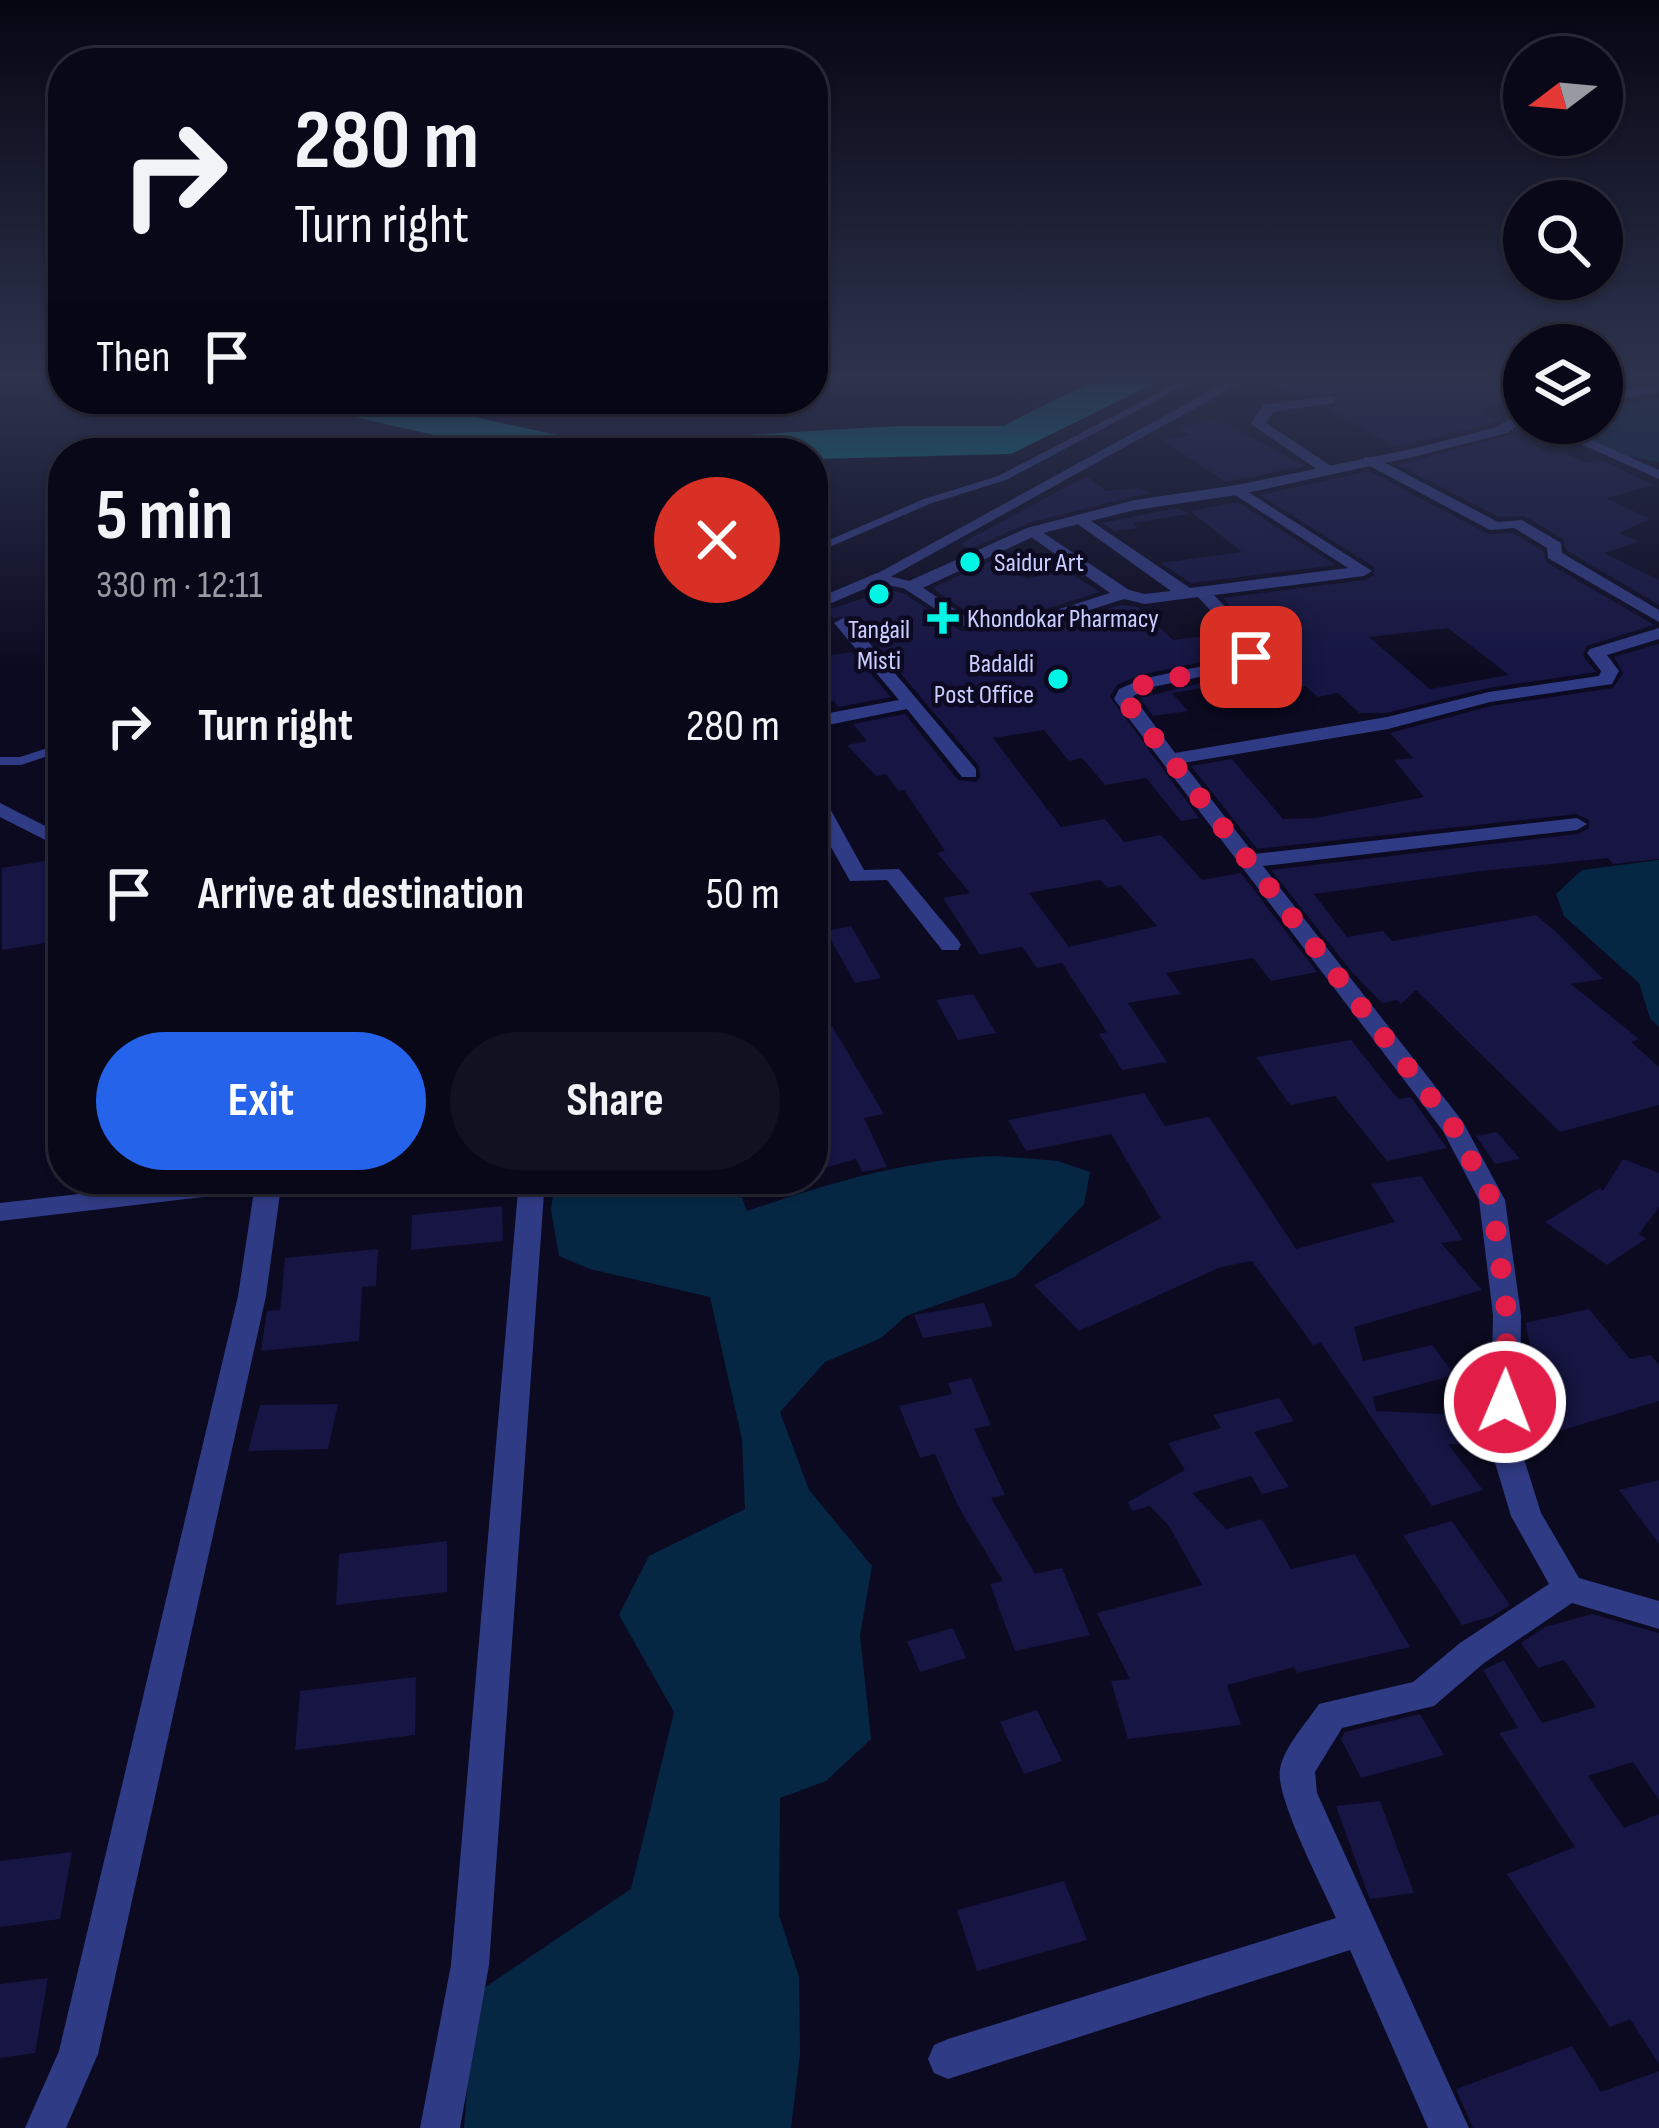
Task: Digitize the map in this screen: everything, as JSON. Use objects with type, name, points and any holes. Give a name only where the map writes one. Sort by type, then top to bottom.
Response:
[{"type":"street","points":[[828,599],[877,578],[1066,474]]},
{"type":"street","points":[[910,587],[1033,531],[1186,495],[1238,490],[1304,474]]},
{"type":"street","points":[[1396,474],[1496,527],[1516,523],[1555,546],[1555,555],[1659,617]]},
{"type":"street","points":[[1033,531],[1123,594],[1144,599],[1364,571],[1238,490]]},
{"type":"street","points":[[1082,519],[1233,624],[1250,661],[1125,692],[1124,699],[1454,1128],[1492,1200],[1507,1315],[1505,1446],[1526,1516],[1568,1588],[1659,1615]]},
{"type":"street","points":[[877,578],[910,587],[962,622],[1049,618],[1123,594]]},
{"type":"street","points":[[843,623],[969,773]]},
{"type":"street","points":[[1169,760],[1388,723],[1506,694],[1606,680],[1610,671],[1596,653],[1659,633]]},
{"type":"street","points":[[828,719],[911,703]]},
{"type":"street","points":[[0,809],[48,835]]},
{"type":"street","points":[[828,824],[857,878],[892,873],[950,945]]},
{"type":"street","points":[[1248,861],[1577,824]]},
{"type":"street","points":[[0,1212],[151,1194]]},
{"type":"street","points":[[45,2128],[78,2054],[252,1296],[267,1194]]},
{"type":"street","points":[[440,2128],[470,1965],[531,1194]]},
{"type":"street","points":[[1449,2128],[1295,1779],[1330,1714],[1436,1688],[1472,1653],[1568,1588]]},
{"type":"street","points":[[948,2059],[1362,1928]]},
{"type":"lane","points":[[828,544],[928,500],[1009,474]]},
{"type":"lane","points":[[0,761],[21,761],[48,753]]},
{"type":"water","points":[[1659,860],[1659,1027],[1650,1018],[1639,983],[1564,916],[1556,894],[1582,870]]},
{"type":"water","points":[[964,1158],[1058,1161],[1090,1172],[1084,1204],[1015,1277],[906,1316],[881,1338],[825,1362],[780,1412],[809,1490],[872,1566],[860,1635],[871,1739],[826,1781],[780,1798],[779,1915],[799,1977],[800,2054],[791,2128],[464,2128],[475,1994],[631,1889],[674,1712],[619,1615],[649,1556],[745,1509],[742,1439],[710,1297],[590,1269],[559,1256],[553,1194],[741,1194],[747,1211],[799,1194],[828,1194],[828,1186],[870,1174]]},
{"type":"building","points":[[1214,474],[1264,474],[1226,482]]},
{"type":"building","points":[[1354,474],[1375,474],[1488,534],[1513,533],[1543,551],[1546,562],[1654,625],[1586,646],[1583,656],[1596,672],[1488,688],[1386,713],[1359,713],[1338,693],[1318,697],[1305,686],[1240,696],[1228,684],[1172,693],[1188,711],[1153,716],[1140,698],[1263,664],[1251,630],[1223,598],[1365,580],[1374,575],[1374,567],[1260,495]],"holes":[[[1448,628],[1509,675],[1430,689],[1369,637]]]},
{"type":"building","points":[[1416,474],[1631,474],[1653,485],[1606,498],[1650,519],[1619,533],[1639,542],[1604,553],[1659,580],[1659,605],[1566,550],[1563,539],[1524,516],[1499,517]]},
{"type":"building","points":[[1087,476],[1106,491],[1138,488],[1149,493],[1031,522],[970,549],[960,544]]},
{"type":"building","points":[[1238,502],[1335,565],[1191,583],[1161,563],[1242,552],[1190,511]]},
{"type":"building","points":[[1177,508],[1189,514],[1132,523],[1137,528],[1114,531],[1102,523]]},
{"type":"building","points":[[990,562],[1028,579],[1063,569],[1100,592],[1046,609],[966,611],[932,588]]},
{"type":"building","points":[[889,590],[903,593],[961,631],[1049,628],[1121,605],[1138,607],[1173,640],[1224,634],[1234,655],[1140,675],[1117,685],[1110,697],[1199,818],[1181,821],[1146,778],[1105,785],[1082,758],[1069,761],[1044,730],[993,738],[1061,827],[1105,819],[1124,842],[1161,835],[1202,880],[1241,873],[1317,972],[1271,981],[1253,958],[1166,973],[1181,994],[1128,1003],[1167,1062],[1122,1070],[1099,1034],[1107,1032],[1062,963],[1037,968],[1022,947],[980,955],[943,898],[970,893],[937,853],[945,851],[904,790],[898,791],[886,774],[876,776],[847,745],[867,741],[853,724],[905,714],[958,780],[976,782],[979,766],[852,616],[834,618],[828,610]],"holes":[[[1100,880],[1108,888],[1121,885],[1157,926],[1069,947],[1029,893]]]},
{"type":"building","points":[[1659,644],[1659,859],[1613,864],[1608,858],[1314,894],[1347,937],[1383,931],[1392,941],[1536,915],[1554,930],[1603,979],[1571,984],[1639,1039],[1631,1042],[1659,1067],[1659,1105],[1560,1132],[1416,990],[1401,1004],[1397,1000],[1382,1003],[1271,870],[1578,834],[1589,828],[1589,820],[1576,814],[1257,849],[1191,766],[1232,759],[1283,819],[1315,818],[1424,797],[1394,760],[1413,758],[1390,733],[1491,706],[1613,688],[1623,673],[1614,657]]},
{"type":"building","points":[[852,652],[891,697],[838,707],[828,702],[828,656]]},
{"type":"building","points":[[48,860],[48,942],[2,950],[2,868]]},
{"type":"building","points":[[851,926],[881,978],[855,983],[828,931]]},
{"type":"building","points":[[973,994],[996,1033],[958,1040],[936,1000]]},
{"type":"building","points":[[832,1026],[884,1114],[864,1118],[887,1167],[862,1172],[856,1159],[828,1167],[828,1027]]},
{"type":"building","points":[[1351,1040],[1398,1099],[1411,1097],[1447,1148],[1387,1161],[1335,1096],[1290,1105],[1256,1057]]},
{"type":"building","points":[[1144,1093],[1165,1126],[1209,1117],[1296,1249],[1395,1222],[1371,1184],[1421,1176],[1463,1240],[1441,1243],[1482,1290],[1354,1327],[1363,1361],[1432,1345],[1455,1375],[1373,1397],[1376,1411],[1484,1416],[1486,1446],[1448,1444],[1483,1490],[1432,1506],[1321,1343],[1313,1345],[1252,1261],[1221,1267],[1079,1331],[1034,1285],[1161,1218],[1111,1134],[1026,1151],[1008,1120]]},
{"type":"building","points":[[1497,1132],[1520,1159],[1495,1164],[1476,1136]]},
{"type":"building","points":[[1623,1159],[1659,1173],[1659,1207],[1639,1234],[1646,1239],[1607,1265],[1545,1222],[1600,1188],[1603,1191]]},
{"type":"building","points":[[502,1206],[503,1241],[411,1250],[412,1215]]},
{"type":"building","points":[[378,1249],[376,1286],[362,1287],[359,1341],[261,1351],[267,1311],[280,1310],[285,1258]]},
{"type":"building","points":[[984,1303],[993,1326],[923,1338],[914,1315]]},
{"type":"building","points":[[1589,1309],[1630,1359],[1651,1355],[1659,1365],[1659,1401],[1546,1435],[1530,1415],[1541,1391],[1525,1323]]},
{"type":"building","points":[[971,1378],[991,1425],[974,1429],[1005,1495],[991,1498],[1035,1574],[1062,1568],[1090,1635],[1015,1651],[990,1584],[1003,1581],[958,1506],[935,1454],[920,1458],[899,1406],[952,1394],[948,1383]]},
{"type":"building","points":[[1279,1398],[1294,1421],[1254,1432],[1289,1487],[1262,1494],[1251,1476],[1192,1493],[1226,1529],[1262,1519],[1291,1569],[1355,1554],[1410,1647],[1297,1673],[1294,1667],[1227,1685],[1241,1725],[1128,1739],[1111,1681],[1130,1679],[1097,1613],[1202,1585],[1169,1526],[1150,1506],[1132,1511],[1128,1502],[1185,1470],[1168,1443],[1221,1428],[1213,1415]]},
{"type":"building","points":[[338,1404],[328,1449],[248,1451],[260,1405]]},
{"type":"building","points":[[1659,1480],[1659,1544],[1619,1490]]},
{"type":"building","points":[[1452,1521],[1510,1605],[1493,1616],[1462,1625],[1403,1535]]},
{"type":"building","points":[[447,1541],[447,1592],[336,1605],[339,1554]]},
{"type":"building","points":[[1592,1614],[1659,1633],[1659,1800],[1633,1762],[1588,1776],[1624,1828],[1659,1814],[1659,2064],[1630,2019],[1610,2027],[1507,1874],[1575,1847],[1499,1733],[1518,1728],[1483,1670],[1504,1660],[1542,1723],[1596,1707],[1564,1660],[1538,1668],[1521,1643],[1545,1627]]},
{"type":"building","points":[[953,1628],[966,1658],[920,1672],[907,1641]]},
{"type":"building","points":[[416,1677],[415,1735],[295,1750],[300,1691]]},
{"type":"building","points":[[1037,1710],[1062,1761],[1024,1774],[1000,1722]]},
{"type":"building","points":[[1420,1714],[1444,1755],[1361,1778],[1341,1739],[1345,1732]]},
{"type":"building","points":[[1380,1801],[1414,1893],[1370,1899],[1336,1806]]},
{"type":"building","points":[[72,1852],[60,1919],[0,1927],[0,1861]]},
{"type":"building","points":[[1064,1881],[1087,1940],[977,1971],[957,1910]]},
{"type":"building","points":[[48,1978],[35,2053],[0,2058],[0,1984]]},
{"type":"building","points":[[1572,2046],[1601,2092],[1659,2071],[1659,2128],[1473,2128],[1456,2089]]},
{"type":"place","name":"Saidur Art","points":[[970,562]]},
{"type":"place","name":"Tangail Misti","points":[[879,594]]},
{"type":"place","name":"Khondokar Pharmacy","points":[[943,618]]},
{"type":"place","name":"Badaldi Post Office","points":[[1058,679]]},
{"type":"route","points":[[1251,657],[1245,664],[1148,683],[1125,692],[1124,699],[1454,1128],[1492,1200],[1507,1315],[1505,1402]]}]
